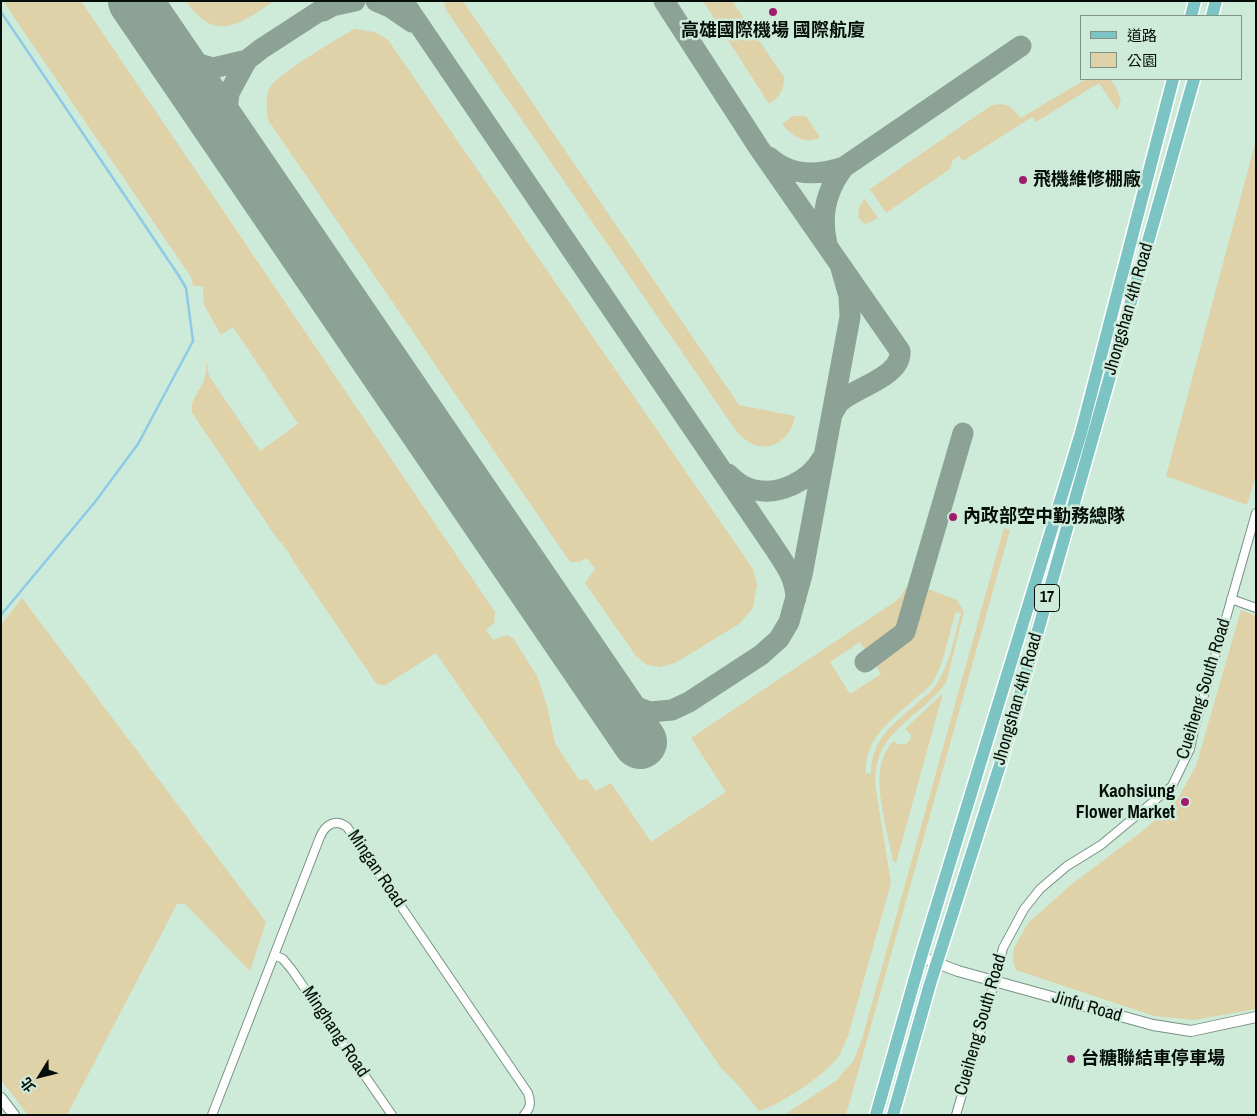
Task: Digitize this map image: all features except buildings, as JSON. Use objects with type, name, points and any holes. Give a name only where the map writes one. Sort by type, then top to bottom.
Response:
[{"type":"main road","points":[[1191,15],[1195,1]]},
{"type":"main road","points":[[1212,15],[1216,1]]},
{"type":"main road","name":"Jhongshan 4th Road","points":[[876,1115],[921,957],[1082,433],[1173,80]]},
{"type":"main road","name":"Jhongshan 4th Road","points":[[893,1115],[937,962],[1000,765],[1194,80]]},
{"type":"street","name":"Cueiheng South Road","points":[[956,1115],[1003,948],[1024,909],[1040,889],[1068,866],[1101,844],[1172,786],[1190,749],[1256,513]]},
{"type":"street","points":[[1231,598],[1256,608]]},
{"type":"street","name":"Mingan Road","points":[[212,1115],[323,830],[334,823],[345,825],[528,1093],[530,1105],[524,1115]]},
{"type":"street","name":"Minghang Road","points":[[274,955],[283,959],[292,970],[392,1115]]},
{"type":"street","name":"Jinfu Road","points":[[921,957],[958,971],[1144,1023],[1191,1031],[1256,1017]]},
{"type":"street","points":[[1,1098],[14,1115]]},
{"type":"green space","points":[[3,1],[81,1],[495,612],[494,623],[486,630],[493,640],[507,635],[513,638],[537,676],[546,702],[555,743],[579,780],[587,779],[596,791],[611,783],[651,842],[726,792],[691,738],[896,601],[906,587],[912,587],[900,630],[867,653],[860,642],[830,662],[850,694],[881,674],[874,663],[909,637],[923,591],[928,589],[957,600],[964,612],[946,683],[898,729],[880,754],[876,770],[876,790],[891,883],[848,1036],[834,1062],[815,1079],[779,1102],[759,1111],[721,1068],[436,653],[384,686],[376,683],[192,413],[195,396],[205,377],[206,359],[209,376],[260,451],[298,424],[233,327],[221,335],[204,305],[203,286],[193,286],[191,277]],"holes":[[[956,612],[961,613],[943,673],[929,693],[894,723],[880,740],[872,761],[871,774],[866,773],[867,760],[875,739],[890,721],[933,681],[942,662]]]},
{"type":"green space","points":[[186,1],[274,1],[239,22],[228,26],[218,26],[207,22]]},
{"type":"green space","points":[[444,1],[463,1],[739,405],[795,416],[792,427],[780,442],[772,445],[754,445],[737,432],[446,10]]},
{"type":"green space","points":[[703,1],[732,1],[784,77],[781,93],[769,104]]},
{"type":"green space","points":[[354,29],[375,32],[388,40],[753,569],[757,585],[753,608],[739,624],[675,663],[661,667],[647,665],[636,656],[585,583],[595,569],[587,558],[579,562],[570,562],[268,120],[267,97],[273,83],[308,57]]},
{"type":"green space","points":[[1084,80],[1111,80],[1117,89],[1121,101],[1117,110],[1099,83],[1036,122],[1032,117],[963,161],[959,156],[953,160],[950,169],[886,213],[870,189],[992,105],[1002,104],[1009,106],[1021,118]]},
{"type":"green space","points":[[793,116],[806,116],[820,137],[804,140],[790,132],[782,124]]},
{"type":"green space","points":[[1256,140],[1256,475],[1247,505],[1166,476]]},
{"type":"green space","points":[[864,198],[878,218],[866,224],[858,217],[859,208]]},
{"type":"green space","points":[[1004,528],[1010,530],[846,1115],[784,1115],[837,1080],[853,1061],[862,1039]]},
{"type":"green space","points":[[22,598],[266,922],[250,971],[185,904],[177,904],[67,1115],[28,1115],[1,1080],[1,625]]},
{"type":"green space","points":[[1241,610],[1256,616],[1256,1009],[1194,1020],[1154,1016],[1016,970],[1013,961],[1014,948],[1028,923],[1072,884],[1145,829],[1177,800],[1196,766]]},
{"type":"green space","points":[[943,693],[896,863],[893,861],[881,799],[880,775],[882,761],[893,741],[897,744],[906,744],[910,740],[911,735],[905,729]]},
{"type":"waterway","points":[[1,12],[179,276],[186,288],[193,341],[138,444],[95,502],[1,615]]},
{"type":"taxiway","points":[[233,147],[226,120],[229,93],[247,60],[335,1]]},
{"type":"taxiway","points":[[323,11],[332,6],[355,1]]},
{"type":"taxiway","points":[[376,1],[390,7],[412,22]]},
{"type":"taxiway","points":[[403,1],[781,558],[794,583],[796,598]]},
{"type":"taxiway","points":[[664,1],[759,148],[900,351],[899,360],[894,367],[877,380],[841,401],[832,414]]},
{"type":"taxiway","points":[[162,42],[186,60],[213,68],[247,60]]},
{"type":"taxiway","points":[[827,244],[824,223],[826,203],[833,185],[844,167],[1021,46]]},
{"type":"taxiway","points":[[769,157],[786,168],[795,171],[814,173],[844,167]]},
{"type":"taxiway","points":[[598,680],[627,704],[650,712],[672,710],[689,702],[761,655],[779,639],[789,622],[802,575],[850,317],[849,296],[841,268]]},
{"type":"taxiway","points":[[865,662],[905,632],[963,433]]},
{"type":"taxiway","points":[[728,474],[748,488],[772,491],[782,489],[802,480],[817,466],[823,457]]},
{"type":"runway","points":[[135,1],[640,742]]},
{"type":"place","name":"高雄國際機場 國際航廈","points":[[773,12]]},
{"type":"place","name":"飛機維修棚廠","points":[[1023,180]]},
{"type":"place","name":"內政部空中勤務總隊","points":[[953,517]]},
{"type":"place","name":"Kaohsiung Flower Market","points":[[1185,802]]},
{"type":"place","name":"台糖聯結車停車場","points":[[1071,1059]]}]
